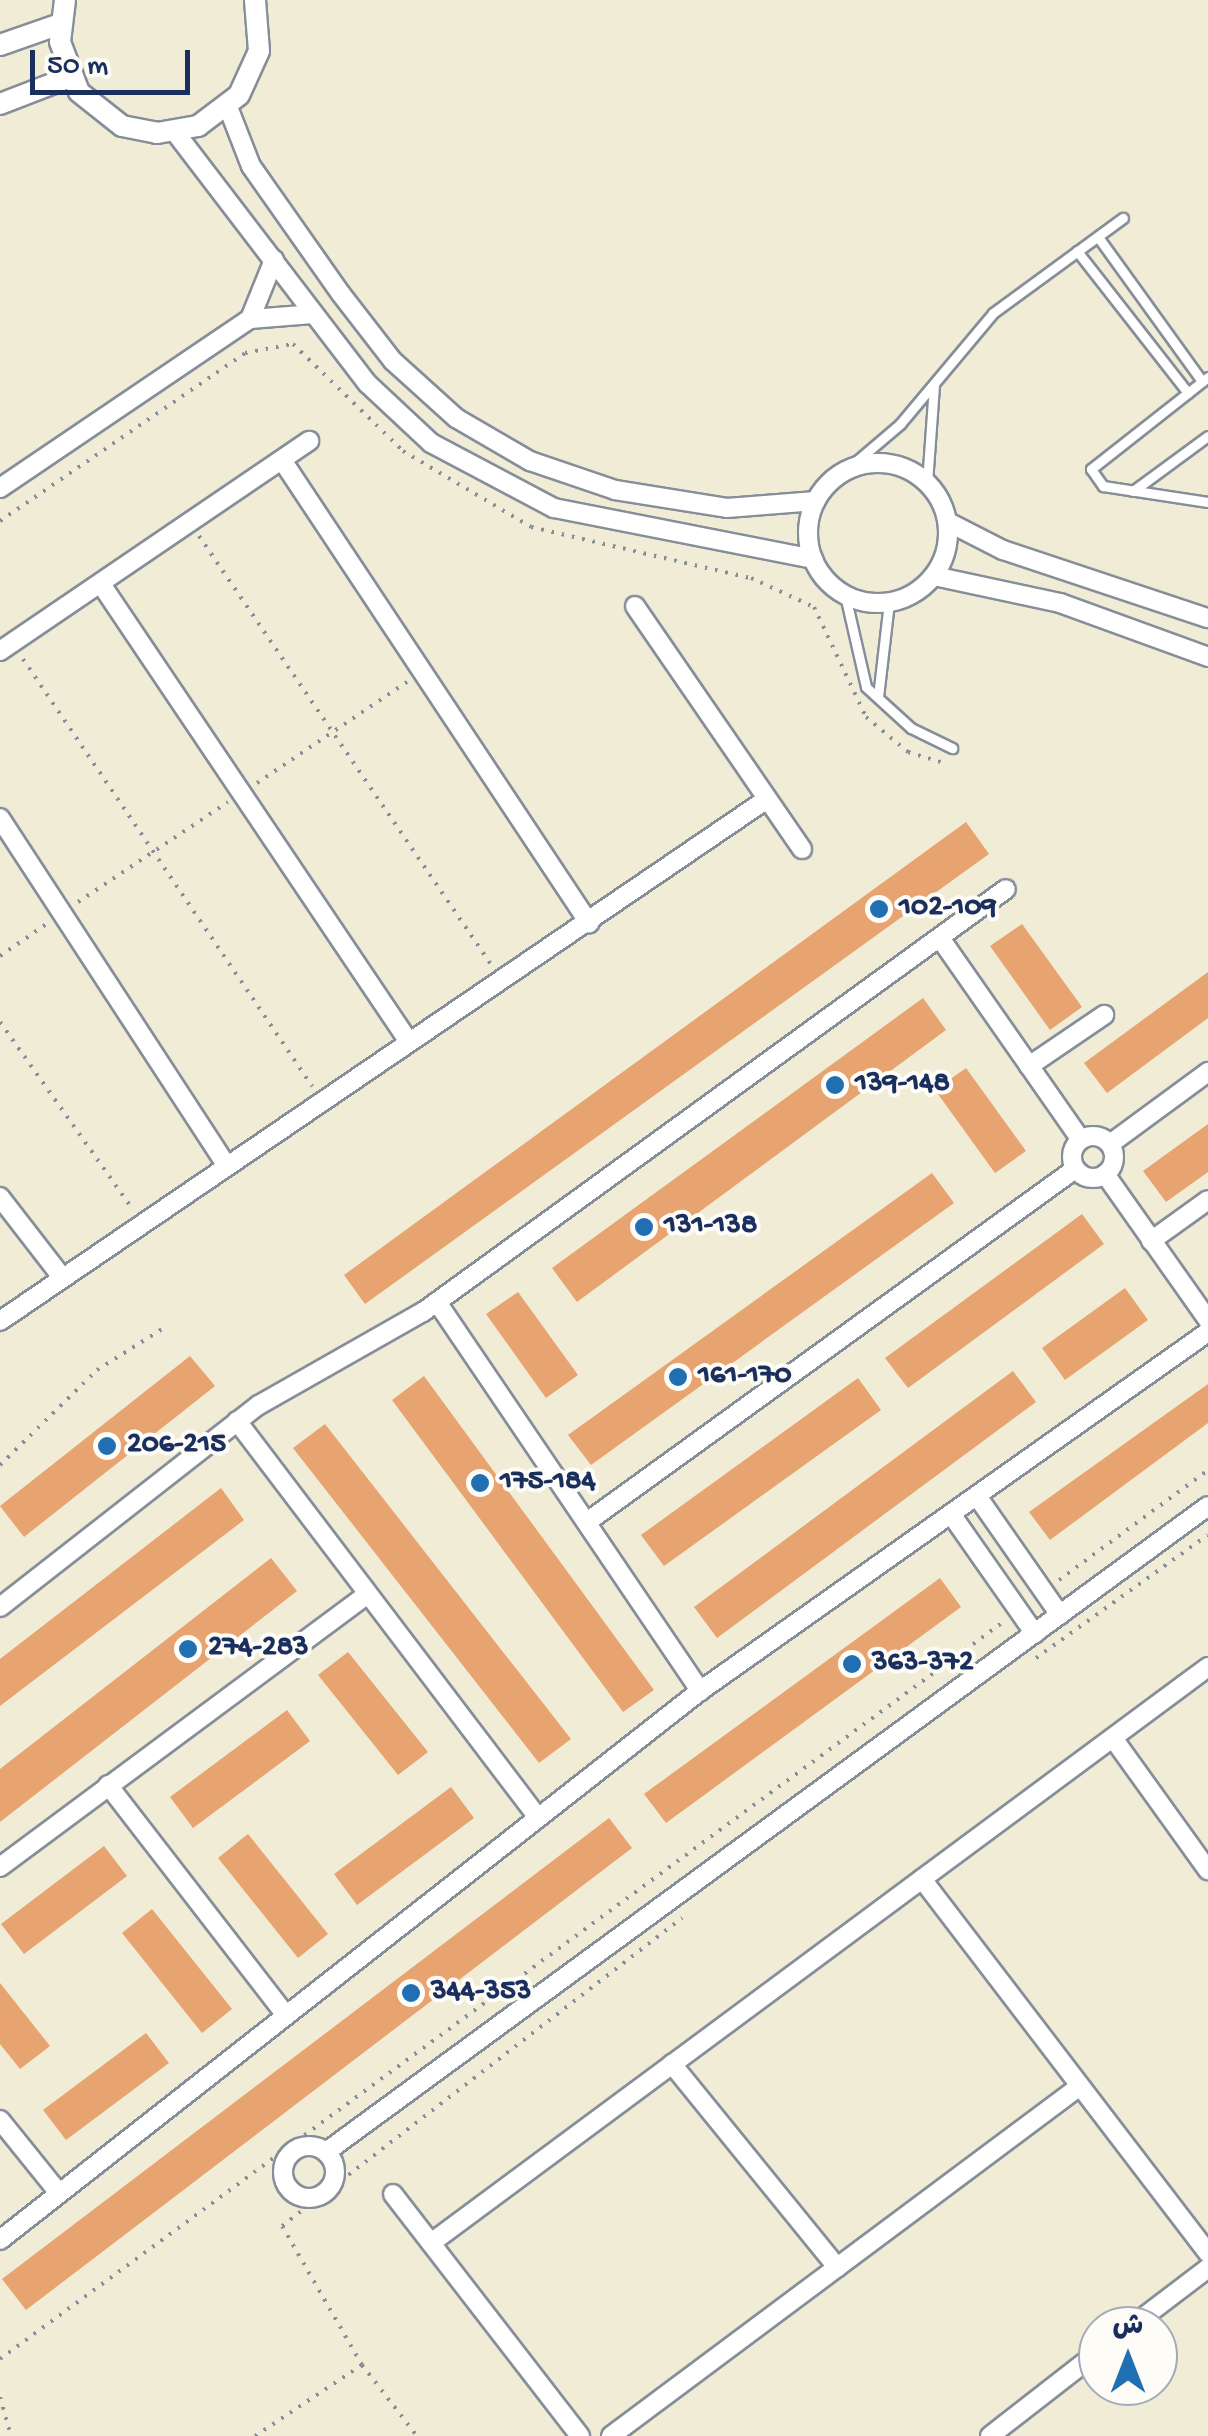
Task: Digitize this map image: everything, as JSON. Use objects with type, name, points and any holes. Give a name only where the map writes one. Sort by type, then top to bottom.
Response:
[{"type":"street","points":[[65,0],[60,24],[70,77],[122,126],[175,132],[228,107],[255,67],[255,0]]},
{"type":"street","points":[[0,45],[60,24]]},
{"type":"street","points":[[0,104],[70,77]]},
{"type":"street","points":[[228,107],[251,166],[341,294],[393,361],[456,418],[530,461],[616,490],[727,508],[816,501]]},
{"type":"street","points":[[175,132],[313,314],[398,415],[508,488],[602,522],[813,559],[845,595],[889,602],[934,576],[1060,603],[1208,657]]},
{"type":"street","points":[[250,320],[274,260]]},
{"type":"street","points":[[0,488],[250,320],[313,314]]},
{"type":"street","points":[[6,646],[308,441]]},
{"type":"street","points":[[282,460],[589,922]]},
{"type":"street","points":[[813,559],[816,501],[839,476],[884,464],[927,483],[948,522],[1003,550],[1208,618]]},
{"type":"street","points":[[934,576],[948,522]]},
{"type":"street","points":[[101,584],[409,1042]]},
{"type":"street","points":[[635,606],[802,849]]},
{"type":"street","points":[[0,1321],[140,1220],[767,799]]},
{"type":"street","points":[[0,818],[225,1163]]},
{"type":"street","points":[[0,1607],[237,1422],[437,1302],[1006,890]]},
{"type":"street","points":[[587,1522],[1075,1169],[1080,1139],[940,938]]},
{"type":"street","points":[[1029,1066],[1104,1015]]},
{"type":"street","points":[[1208,1072],[1110,1144],[1105,1174],[1208,1320]]},
{"type":"street","points":[[1080,1139],[1110,1144]]},
{"type":"street","points":[[1075,1169],[1105,1174]]},
{"type":"street","points":[[0,1197],[61,1276]]},
{"type":"street","points":[[1151,1241],[1208,1200]]},
{"type":"street","points":[[437,1302],[700,1691]]},
{"type":"street","points":[[0,2240],[700,1691],[1208,1332]]},
{"type":"street","points":[[237,1422],[538,1816]]},
{"type":"street","points":[[977,1496],[1060,1615]]},
{"type":"street","points":[[326,2152],[1208,1506]]},
{"type":"street","points":[[951,1514],[1035,1634]]},
{"type":"street","points":[[0,1867],[368,1594]]},
{"type":"street","points":[[431,2243],[1208,1667]]},
{"type":"street","points":[[1113,1738],[1208,1870]]},
{"type":"street","points":[[108,1785],[286,2016]]},
{"type":"street","points":[[922,1879],[1208,2252]]},
{"type":"street","points":[[672,2064],[837,2267]]},
{"type":"street","points":[[611,2436],[1080,2086]]},
{"type":"street","points":[[0,2120],[60,2194]]},
{"type":"street","points":[[393,2194],[580,2436]]},
{"type":"street","points":[[1158,2306],[1208,2268]]},
{"type":"street","points":[[990,2436],[1078,2368]]},
{"type":"lane","points":[[839,476],[935,383],[993,314],[1122,218]]},
{"type":"lane","points":[[1098,237],[1205,379],[1092,464],[1098,484],[1208,502]]},
{"type":"lane","points":[[1077,251],[1188,393]]},
{"type":"lane","points":[[927,483],[935,383]]},
{"type":"lane","points":[[1133,491],[1208,436]]},
{"type":"lane","points":[[845,595],[856,673],[911,728],[952,748]]},
{"type":"lane","points":[[878,697],[889,602]]},
{"type":"path","points":[[0,521],[245,352],[293,344],[403,451],[531,527],[751,578],[814,606],[866,717],[908,752],[944,763]]},
{"type":"path","points":[[190,524],[501,979]]},
{"type":"path","points":[[6,646],[154,852],[322,1100]]},
{"type":"path","points":[[0,956],[421,673]]},
{"type":"path","points":[[0,1022],[140,1220]]},
{"type":"path","points":[[0,1465],[96,1370],[166,1326]]},
{"type":"path","points":[[1044,1592],[1208,1470]]},
{"type":"path","points":[[1031,1662],[1208,1535]]},
{"type":"path","points":[[0,2358],[1018,1610]]},
{"type":"path","points":[[416,2436],[362,2365],[282,2226],[690,1912]]},
{"type":"path","points":[[255,2436],[362,2365]]},
{"type":"path","points":[[0,2397],[11,2436]]},
{"type":"building","points":[[966,822],[989,854],[365,1304],[344,1275]]},
{"type":"building","points":[[1022,924],[1082,1007],[1050,1030],[990,946]]},
{"type":"building","points":[[1208,972],[1208,1018],[1107,1093],[1084,1063]]},
{"type":"building","points":[[923,998],[946,1030],[577,1302],[552,1268]]},
{"type":"building","points":[[966,1068],[1026,1151],[995,1173],[935,1090]]},
{"type":"building","points":[[1208,1124],[1208,1172],[1166,1202],[1143,1171]]},
{"type":"building","points":[[932,1173],[954,1203],[591,1465],[568,1435]]},
{"type":"building","points":[[1082,1214],[1104,1244],[908,1388],[885,1358]]},
{"type":"building","points":[[1125,1288],[1148,1320],[1065,1380],[1042,1348]]},
{"type":"building","points":[[518,1292],[578,1375],[546,1398],[486,1314]]},
{"type":"building","name":"206-215","points":[[190,1356],[215,1386],[24,1537],[0,1506]]},
{"type":"building","points":[[1013,1371],[1036,1402],[717,1638],[694,1607]]},
{"type":"building","points":[[424,1376],[654,1690],[623,1712],[392,1400]]},
{"type":"building","points":[[858,1378],[881,1410],[664,1566],[641,1535]]},
{"type":"building","points":[[1208,1384],[1208,1423],[1050,1540],[1029,1512]]},
{"type":"building","points":[[325,1424],[571,1739],[539,1763],[293,1448]]},
{"type":"building","points":[[221,1488],[244,1520],[0,1706],[0,1659]]},
{"type":"building","name":"274-283","points":[[271,1558],[297,1591],[0,1822],[0,1769]]},
{"type":"building","name":"363-372","points":[[940,1578],[961,1607],[666,1823],[644,1794]]},
{"type":"building","points":[[348,1652],[428,1752],[398,1775],[318,1675]]},
{"type":"building","points":[[287,1710],[310,1741],[193,1828],[170,1797]]},
{"type":"building","points":[[451,1787],[474,1818],[357,1905],[334,1874]]},
{"type":"building","points":[[609,1818],[632,1848],[26,2310],[2,2279]]},
{"type":"building","points":[[248,1834],[328,1934],[298,1958],[218,1858]]},
{"type":"building","points":[[104,1846],[127,1876],[24,1954],[1,1924]]},
{"type":"building","points":[[152,1909],[232,2009],[202,2033],[122,1933]]},
{"type":"building","points":[[0,1983],[50,2046],[20,2069],[0,2044]]},
{"type":"building","points":[[146,2033],[169,2063],[66,2140],[43,2110]]},
{"type":"place","name":"102-109","points":[[879,909]]},
{"type":"place","name":"139-148","points":[[835,1085]]},
{"type":"place","name":"131-138","points":[[644,1227]]},
{"type":"place","name":"161-170","points":[[678,1377]]},
{"type":"place","name":"206-215","points":[[107,1446]]},
{"type":"place","name":"175-184","points":[[480,1483]]},
{"type":"place","name":"274-283","points":[[188,1649]]},
{"type":"place","name":"363-372","points":[[852,1664]]},
{"type":"place","name":"344-353","points":[[411,1993]]}]
